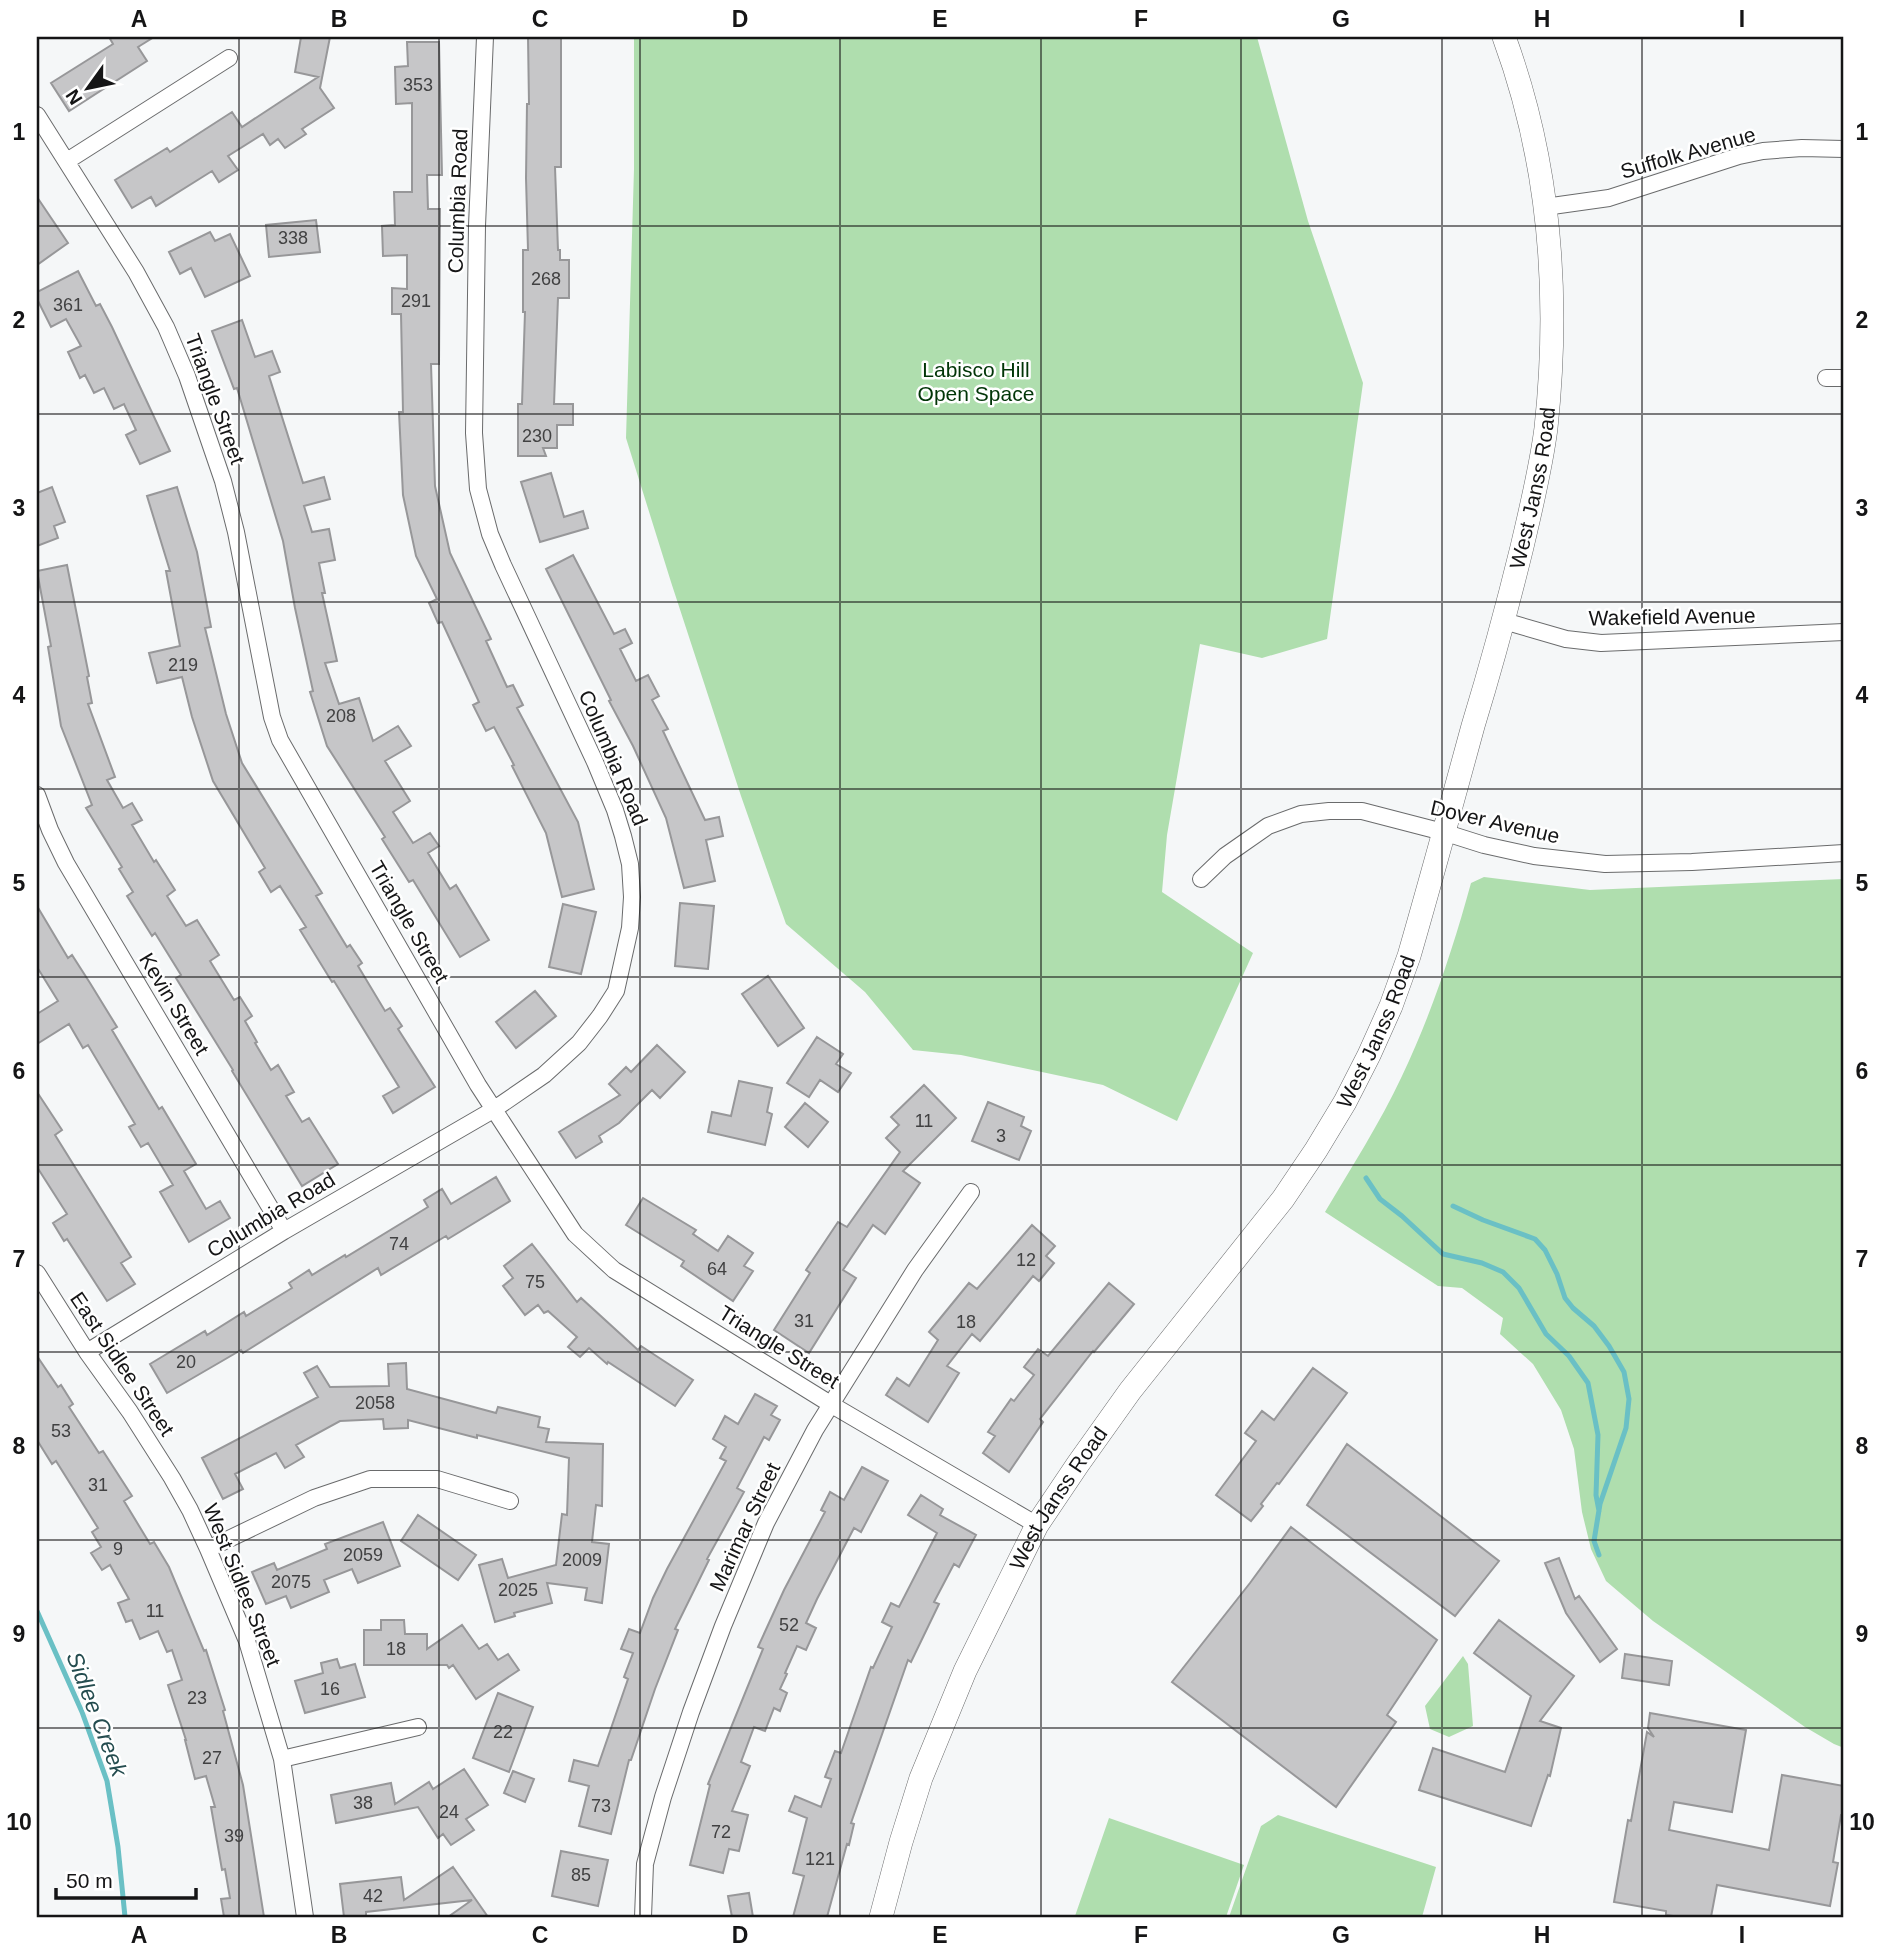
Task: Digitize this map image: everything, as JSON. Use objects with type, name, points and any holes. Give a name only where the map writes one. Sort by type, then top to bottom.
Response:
[{"type":"main road","name":"West Janss Road","points":[[881,1917],[921,1778],[965,1671],[1037,1525],[1130,1391],[1283,1199],[1345,1102],[1391,1006],[1409,956],[1504,621],[1535,493],[1545,430],[1551,355],[1552,287],[1545,207],[1536,148],[1504,37]]},
{"type":"street","name":"Columbia Road","points":[[86,1352],[284,1231],[493,1110],[553,1067],[579,1043],[616,991],[630,928],[630,864],[615,810],[503,565],[490,534],[478,489],[474,433],[477,226],[485,37]]},
{"type":"street","points":[[67,161],[229,58]]},
{"type":"street","name":"Triangle Street","points":[[37,115],[136,272],[166,327],[187,376],[223,481],[236,532],[272,717],[280,740],[493,1110],[569,1225],[594,1254],[614,1270],[832,1405],[1037,1525]]},
{"type":"street","name":"Suffolk Avenue","points":[[1545,207],[1609,198],[1739,156],[1763,151],[1844,149]]},
{"type":"street","points":[[1826,378],[1844,378]]},
{"type":"street","name":"Wakefield Avenue","points":[[1504,621],[1566,639],[1601,643],[1844,632]]},
{"type":"street","name":"Kevin Street","points":[[37,795],[66,863],[284,1231]]},
{"type":"street","name":"Dover Avenue","points":[[1201,879],[1225,856],[1268,826],[1301,814],[1362,811],[1534,856],[1605,864],[1844,853]]},
{"type":"street","name":"Marimar Street","points":[[643,1917],[645,1864],[663,1797],[723,1626],[766,1523],[815,1430],[915,1270],[971,1192]]},
{"type":"street","name":"East Sidlee Street","points":[[37,1273],[86,1352],[130,1412],[172,1478]]},
{"type":"street","name":"West Sidlee Street","points":[[172,1478],[208,1549],[247,1641],[282,1759],[305,1917]]},
{"type":"street","points":[[208,1549],[314,1498],[370,1479],[436,1479],[510,1501]]},
{"type":"street","points":[[282,1759],[418,1727]]},
{"type":"green space","name":"Labisco Hill Open Space","points":[[634,37],[1257,37],[1308,221],[1363,383],[1327,639],[1262,658],[1200,644],[1167,835],[1162,892],[1253,953],[1177,1121],[1103,1085],[961,1055],[913,1050],[865,992],[786,924],[741,796],[626,438],[634,169]]},
{"type":"green space","points":[[1484,877],[1590,890],[1844,879],[1844,1748],[1805,1727],[1653,1621],[1606,1581],[1591,1549],[1582,1512],[1574,1449],[1561,1410],[1533,1364],[1500,1334],[1503,1318],[1462,1288],[1438,1286],[1325,1212],[1375,1128],[1402,1076],[1441,981],[1471,883]]},
{"type":"green space","points":[[1463,1656],[1468,1664],[1473,1726],[1449,1737],[1430,1729],[1425,1706]]},
{"type":"green space","points":[[1278,1815],[1436,1867],[1422,1917],[1229,1917],[1261,1826]]},
{"type":"green space","points":[[1109,1818],[1244,1865],[1226,1917],[1075,1916]]},
{"type":"building","points":[[109,37],[154,37],[138,47],[147,61],[69,111],[51,83],[113,44]]},
{"type":"building","points":[[301,37],[330,37],[320,88],[334,108],[302,129],[306,134],[285,148],[278,139],[270,145],[263,134],[228,156],[238,170],[219,182],[212,171],[156,206],[151,197],[132,208],[115,180],[167,148],[170,152],[232,112],[242,127],[318,77],[295,72]]},
{"type":"building","points":[[528,37],[561,37],[561,167],[555,167],[558,250],[560,260],[569,260],[569,298],[558,298],[554,404],[573,404],[573,425],[557,425],[557,448],[543,448],[546,456],[518,456],[518,404],[522,404],[525,312],[523,250],[528,250]]},
{"type":"building","points":[[407,42],[439,42],[442,175],[427,175],[428,209],[440,209],[439,364],[431,364],[435,486],[450,553],[491,639],[486,641],[507,687],[513,685],[523,705],[517,708],[578,822],[594,889],[562,897],[546,833],[494,727],[486,731],[473,705],[479,702],[442,622],[438,623],[429,603],[437,599],[416,556],[403,495],[399,412],[403,412],[401,314],[392,314],[392,288],[407,289],[407,255],[383,256],[382,226],[395,225],[394,192],[412,192],[412,103],[396,104],[395,67],[408,66]]},
{"type":"building","points":[[37,197],[68,243],[37,265]]},
{"type":"building","points":[[316,220],[320,252],[269,257],[266,225]]},
{"type":"building","points":[[210,232],[215,241],[230,234],[250,276],[205,297],[191,268],[180,274],[169,252]]},
{"type":"building","points":[[78,271],[96,306],[100,304],[112,327],[170,451],[140,464],[126,435],[136,430],[124,404],[114,409],[104,388],[94,393],[85,375],[80,378],[68,352],[81,346],[66,319],[51,327],[37,299],[37,292]]},
{"type":"building","points":[[242,320],[255,357],[272,351],[280,372],[269,376],[303,483],[324,477],[330,499],[304,506],[312,532],[329,529],[335,560],[319,563],[325,593],[322,593],[337,661],[325,663],[339,704],[359,698],[373,741],[398,726],[411,746],[385,761],[410,801],[393,812],[413,843],[430,833],[439,846],[428,853],[450,889],[456,885],[489,940],[460,957],[413,880],[409,882],[382,839],[385,837],[327,746],[310,692],[313,691],[283,541],[237,388],[234,389],[212,331]]},
{"type":"building","points":[[551,473],[564,517],[583,511],[588,528],[540,542],[521,482]]},
{"type":"building","points":[[52,487],[65,522],[54,526],[58,538],[37,546],[37,493]]},
{"type":"building","points":[[177,487],[197,552],[211,627],[205,628],[226,714],[242,763],[322,893],[316,896],[347,947],[350,945],[362,963],[358,966],[385,1011],[390,1008],[402,1026],[398,1029],[435,1087],[393,1113],[383,1096],[399,1087],[300,930],[306,927],[280,886],[271,892],[259,872],[265,868],[213,781],[182,677],[157,683],[149,653],[180,646],[166,571],[170,571],[147,496]]},
{"type":"building","points":[[573,555],[614,634],[625,629],[632,643],[620,649],[636,681],[648,675],[659,696],[652,700],[668,729],[663,731],[705,820],[719,817],[723,836],[706,840],[715,881],[684,888],[666,818],[546,569]]},
{"type":"building","points":[[67,565],[89,676],[92,703],[88,704],[115,777],[107,780],[123,808],[132,803],[142,820],[132,825],[175,890],[167,896],[186,926],[197,920],[219,955],[210,961],[234,1000],[240,997],[252,1016],[245,1021],[257,1042],[255,1043],[271,1070],[278,1065],[294,1092],[286,1096],[302,1122],[309,1118],[338,1164],[302,1186],[176,978],[181,975],[155,933],[152,936],[127,896],[133,892],[119,869],[122,867],[86,808],[92,805],[61,726],[48,647],[51,646],[37,571]]},
{"type":"building","points":[[680,903],[714,906],[708,969],[675,966]]},
{"type":"building","points":[[563,904],[596,912],[581,974],[549,967]]},
{"type":"building","points":[[37,906],[68,958],[72,955],[90,983],[117,1027],[112,1030],[159,1109],[162,1107],[196,1164],[184,1171],[206,1209],[220,1201],[230,1218],[189,1242],[160,1192],[173,1185],[148,1143],[141,1147],[129,1127],[135,1124],[88,1045],[83,1048],[69,1024],[37,1044],[37,1014],[58,1001],[37,967]]},
{"type":"building","points":[[768,976],[804,1028],[778,1046],[742,994]]},
{"type":"building","points":[[535,991],[556,1016],[516,1048],[496,1022]]},
{"type":"building","points":[[817,1037],[843,1054],[836,1064],[851,1073],[838,1092],[820,1080],[809,1097],[787,1083]]},
{"type":"building","points":[[657,1045],[685,1072],[660,1098],[652,1090],[619,1123],[599,1136],[602,1142],[576,1158],[559,1132],[620,1095],[609,1084],[626,1067],[631,1072]]},
{"type":"building","points":[[739,1081],[772,1088],[767,1112],[772,1114],[765,1145],[708,1132],[712,1112],[731,1116]]},
{"type":"building","points":[[924,1085],[956,1118],[903,1171],[920,1183],[885,1234],[873,1225],[843,1270],[856,1278],[809,1353],[774,1330],[810,1273],[806,1270],[838,1222],[847,1227],[900,1152],[886,1138],[899,1125],[891,1117]]},
{"type":"building","points":[[37,1092],[62,1130],[55,1135],[131,1257],[121,1263],[135,1284],[107,1301],[67,1239],[64,1241],[53,1223],[67,1214],[37,1167]]},
{"type":"building","points":[[988,1102],[1024,1117],[1021,1126],[1031,1131],[1019,1160],[972,1141]]},
{"type":"building","points":[[805,1103],[828,1122],[808,1147],[785,1127]]},
{"type":"building","points":[[496,1177],[510,1201],[448,1239],[446,1236],[381,1275],[378,1268],[243,1353],[241,1350],[167,1393],[150,1364],[205,1331],[207,1335],[244,1312],[246,1316],[292,1288],[289,1283],[309,1270],[312,1275],[345,1255],[346,1257],[428,1207],[424,1200],[442,1189],[451,1204]]},
{"type":"building","points":[[643,1198],[696,1230],[693,1234],[718,1251],[728,1236],[753,1253],[744,1266],[753,1271],[733,1301],[681,1266],[684,1261],[626,1225]]},
{"type":"building","points":[[1032,1225],[1055,1246],[1046,1256],[1054,1263],[1039,1281],[1033,1276],[980,1341],[972,1334],[947,1366],[959,1373],[928,1422],[886,1395],[897,1378],[909,1386],[938,1340],[929,1332],[969,1283],[977,1289]]},
{"type":"building","points":[[532,1244],[577,1302],[581,1298],[638,1350],[641,1346],[693,1380],[675,1406],[608,1362],[607,1364],[589,1348],[580,1357],[568,1347],[577,1337],[548,1311],[544,1313],[538,1305],[525,1315],[503,1286],[513,1278],[504,1266]]},
{"type":"building","points":[[1109,1283],[1134,1304],[1040,1419],[1043,1422],[1009,1472],[983,1453],[995,1436],[988,1432],[1011,1399],[1014,1401],[1034,1375],[1024,1367],[1038,1349],[1048,1356]]},
{"type":"building","points":[[37,1356],[58,1387],[61,1385],[73,1404],[69,1407],[99,1453],[103,1451],[132,1496],[124,1501],[150,1544],[154,1542],[169,1567],[204,1651],[206,1650],[225,1710],[223,1711],[243,1785],[264,1917],[224,1917],[221,1899],[230,1898],[225,1869],[222,1870],[211,1807],[215,1807],[206,1776],[195,1779],[186,1740],[168,1685],[182,1680],[172,1650],[167,1652],[158,1631],[140,1639],[132,1620],[126,1622],[118,1603],[129,1599],[110,1565],[102,1570],[91,1553],[101,1547],[92,1532],[98,1528],[56,1461],[52,1464],[37,1440]]},
{"type":"building","points":[[406,1363],[407,1389],[496,1413],[498,1407],[540,1417],[538,1427],[549,1429],[546,1442],[603,1444],[602,1506],[596,1505],[592,1542],[609,1544],[602,1603],[585,1600],[587,1588],[547,1583],[552,1603],[514,1613],[515,1616],[495,1622],[479,1565],[502,1559],[508,1578],[556,1565],[562,1514],[567,1515],[569,1458],[408,1420],[408,1428],[384,1429],[383,1419],[340,1421],[296,1445],[304,1457],[285,1468],[276,1453],[235,1474],[243,1489],[223,1499],[202,1458],[318,1397],[304,1373],[317,1366],[330,1387],[389,1386],[388,1364]]},
{"type":"building","points":[[1313,1368],[1347,1393],[1261,1504],[1263,1506],[1251,1521],[1216,1495],[1256,1441],[1245,1433],[1262,1411],[1274,1420]]},
{"type":"building","points":[[755,1394],[777,1406],[771,1415],[780,1420],[769,1440],[764,1437],[737,1488],[744,1492],[707,1559],[709,1560],[675,1629],[678,1630],[629,1760],[611,1834],[579,1826],[589,1786],[569,1781],[574,1760],[598,1766],[628,1679],[624,1677],[633,1653],[621,1649],[629,1629],[640,1633],[667,1569],[726,1461],[720,1458],[726,1447],[713,1439],[725,1416],[738,1424]]},
{"type":"building","points":[[1347,1444],[1499,1561],[1455,1616],[1307,1505]]},
{"type":"building","points":[[862,1467],[888,1481],[861,1532],[854,1528],[817,1599],[806,1623],[816,1628],[806,1650],[797,1646],[785,1673],[787,1674],[780,1689],[787,1693],[780,1711],[774,1708],[765,1731],[754,1727],[741,1762],[750,1766],[732,1811],[748,1815],[739,1851],[729,1849],[723,1873],[690,1865],[710,1785],[708,1784],[763,1649],[758,1647],[825,1512],[821,1510],[830,1492],[844,1500]]},
{"type":"building","points":[[921,1495],[943,1509],[940,1515],[976,1535],[959,1567],[954,1564],[934,1602],[939,1604],[911,1662],[908,1660],[851,1823],[854,1824],[849,1845],[847,1844],[827,1917],[793,1917],[804,1876],[793,1873],[807,1818],[789,1811],[795,1796],[821,1807],[831,1779],[825,1777],[835,1751],[841,1753],[871,1667],[873,1668],[892,1627],[882,1622],[891,1603],[899,1607],[937,1533],[908,1515]]},
{"type":"building","points":[[418,1515],[476,1555],[458,1580],[401,1541]]},
{"type":"building","points":[[383,1522],[400,1566],[358,1583],[352,1569],[324,1580],[329,1592],[291,1608],[286,1596],[266,1604],[252,1572],[274,1563],[277,1570],[327,1549],[325,1544]]},
{"type":"building","points":[[1291,1527],[1437,1640],[1387,1715],[1396,1722],[1336,1807],[1172,1682]]},
{"type":"building","points":[[1559,1558],[1575,1599],[1579,1596],[1617,1649],[1600,1662],[1566,1613],[1545,1563]]},
{"type":"building","points":[[381,1620],[404,1620],[405,1634],[427,1634],[427,1649],[462,1625],[479,1649],[487,1644],[498,1660],[508,1654],[519,1670],[476,1699],[453,1665],[449,1668],[447,1665],[364,1665],[364,1630],[381,1630]]},
{"type":"building","points":[[1499,1620],[1574,1676],[1540,1721],[1561,1728],[1550,1776],[1548,1775],[1531,1826],[1419,1790],[1433,1748],[1505,1772],[1531,1696],[1474,1653]]},
{"type":"building","points":[[1625,1654],[1672,1661],[1669,1685],[1622,1678]]},
{"type":"building","points":[[337,1659],[340,1668],[355,1664],[365,1697],[305,1713],[295,1681],[323,1673],[321,1663]]},
{"type":"building","points":[[498,1693],[533,1707],[509,1772],[473,1758]]},
{"type":"building","points":[[1650,1713],[1746,1730],[1732,1812],[1674,1802],[1669,1830],[1769,1850],[1782,1775],[1844,1786],[1844,1815],[1841,1815],[1833,1862],[1838,1863],[1830,1906],[1717,1885],[1711,1917],[1666,1915],[1666,1911],[1614,1902],[1647,1732],[1654,1737],[1648,1728]]},
{"type":"building","points":[[464,1769],[488,1805],[466,1819],[474,1830],[451,1845],[443,1834],[438,1838],[418,1807],[336,1823],[331,1795],[391,1783],[395,1804],[429,1782],[433,1789]]},
{"type":"building","points":[[513,1771],[534,1779],[525,1802],[504,1793]]},
{"type":"building","points":[[561,1851],[608,1860],[598,1906],[552,1896]]},
{"type":"building","points":[[453,1867],[488,1917],[448,1917],[472,1900],[366,1912],[366,1917],[344,1917],[340,1884],[401,1877],[404,1900]]},
{"type":"building","points":[[749,1893],[753,1917],[732,1917],[728,1896]]},
{"type":"waterway","points":[[1366,1178],[1380,1199],[1443,1254],[1482,1263],[1503,1272],[1519,1288],[1546,1334],[1569,1356],[1588,1383],[1598,1435],[1596,1495],[1599,1511]]},
{"type":"waterway","points":[[1453,1206],[1535,1239],[1545,1250],[1565,1298],[1594,1326],[1624,1372],[1629,1399],[1626,1428],[1600,1504],[1594,1541],[1599,1555]]},
{"type":"waterway","name":"Sidlee Creek","points":[[37,1611],[82,1712],[107,1781],[118,1847],[125,1917]]}]
